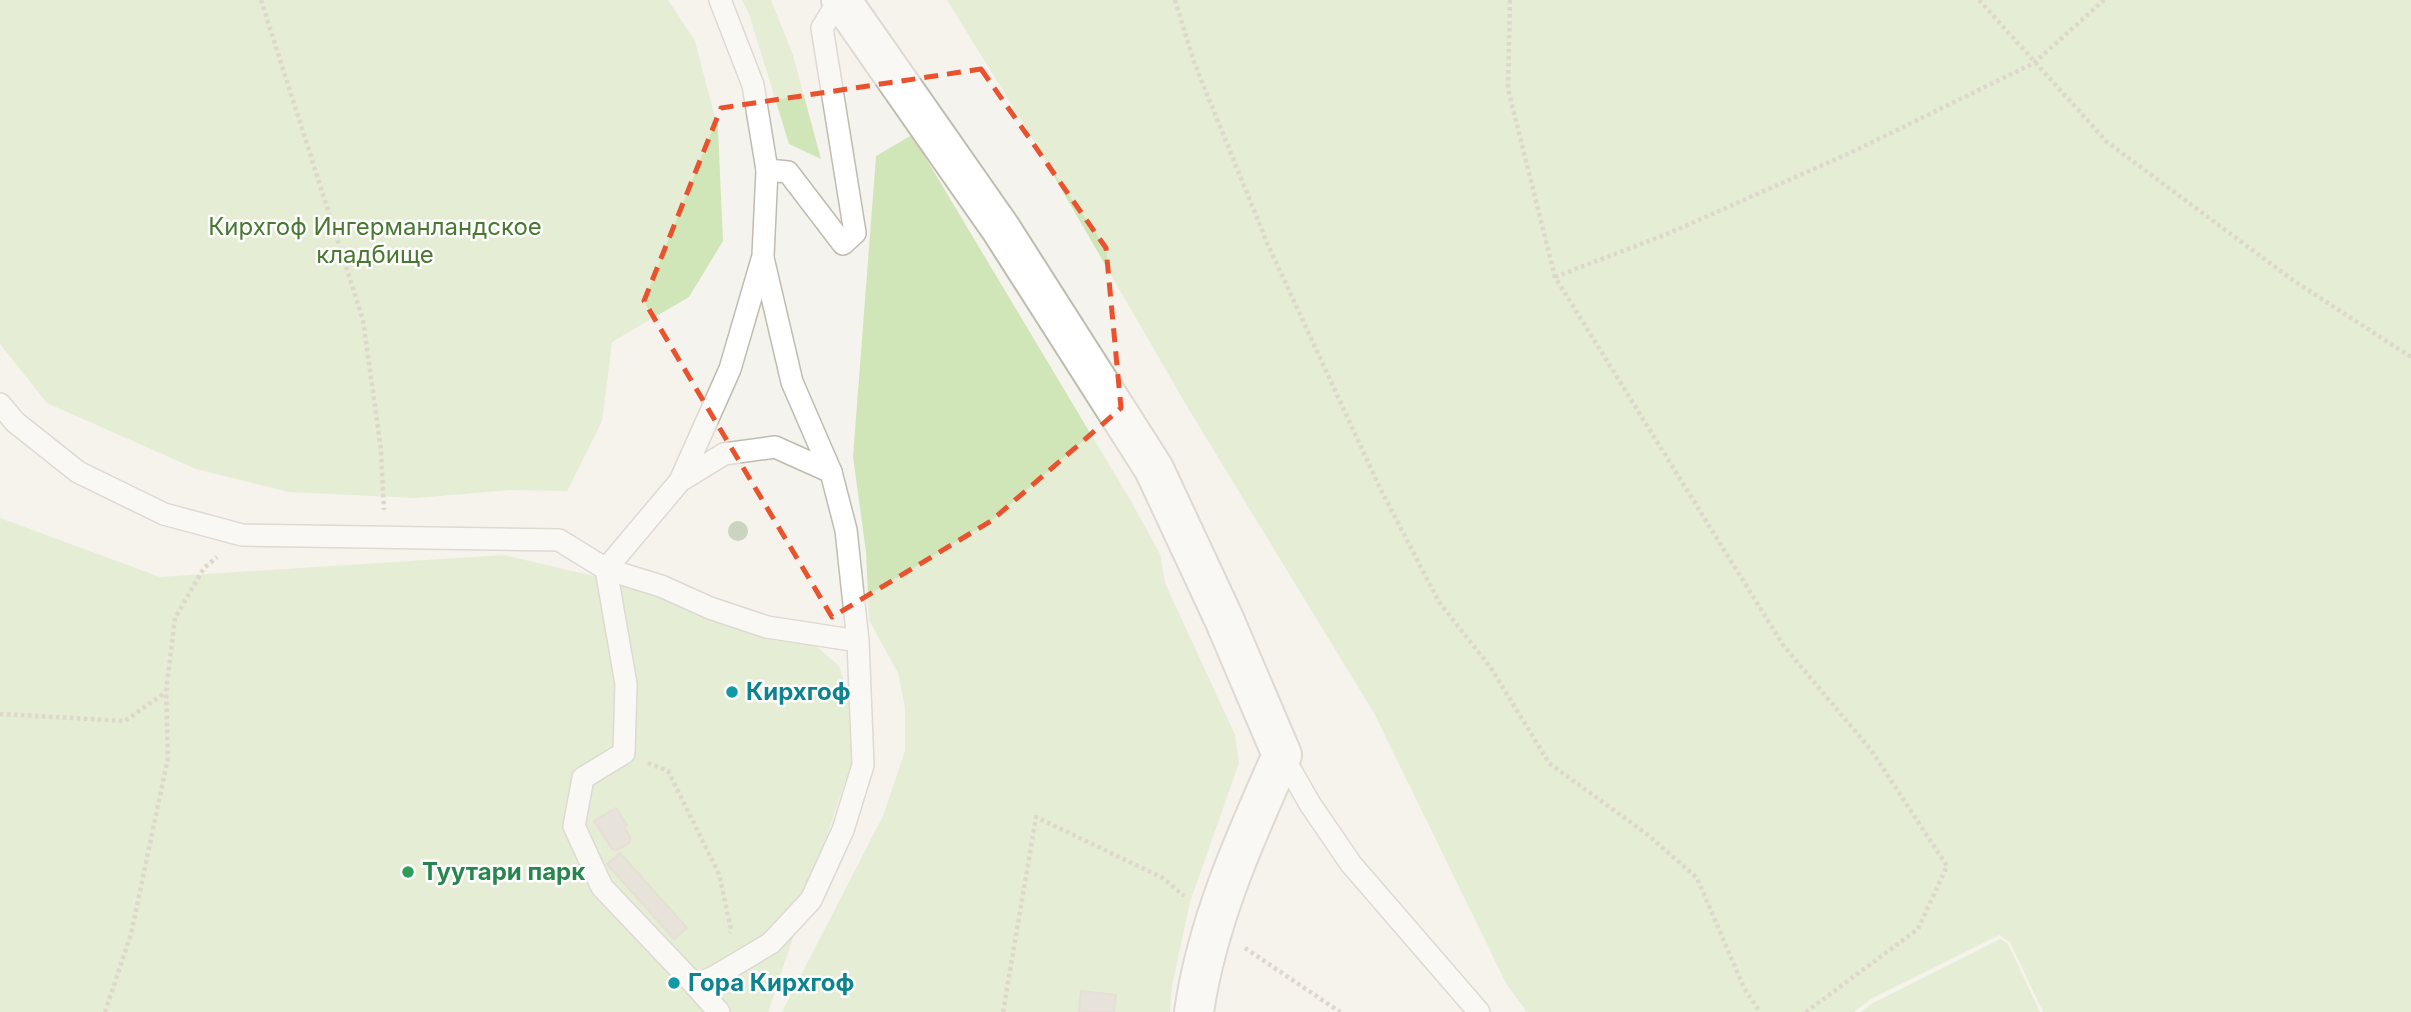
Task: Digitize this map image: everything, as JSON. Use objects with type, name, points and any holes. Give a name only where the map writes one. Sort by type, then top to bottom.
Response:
[{"type":"street","points":[[840,0],[1002,229],[1154,468],[1224,619],[1282,755],[1239,851],[1202,914],[1194,1012]]},
{"type":"lane","points":[[719,1012],[704,981],[602,887],[574,826],[583,778],[624,753],[626,684],[606,569],[680,481],[730,369],[763,256],[767,170],[753,85],[720,0]]},
{"type":"lane","points":[[767,170],[788,172],[843,244],[855,233],[822,28],[840,0]]},
{"type":"lane","points":[[704,981],[771,943],[811,900],[843,830],[863,765],[858,640],[846,530],[831,472],[792,382],[763,256]]},
{"type":"lane","points":[[0,404],[15,422],[78,472],[164,514],[242,536],[559,540],[606,569],[661,586],[710,608],[767,627],[858,640]]},
{"type":"lane","points":[[680,481],[724,454],[775,447],[831,472]]},
{"type":"lane","points":[[1282,755],[1310,804],[1351,864],[1479,1012]]},
{"type":"path","points":[[261,0],[363,320],[381,450],[386,537]]},
{"type":"path","points":[[1175,0],[1194,62],[1268,245],[1380,488],[1439,602],[1491,668],[1549,763],[1648,835],[1697,878],[1744,988],[1759,1012]]},
{"type":"path","points":[[1510,0],[1508,89],[1555,277],[1783,645],[1871,750],[1947,866],[1918,929],[1806,1012]]},
{"type":"path","points":[[1979,0],[2107,142],[2294,281],[2411,357]]},
{"type":"path","points":[[1555,277],[1667,234],[1852,152],[2034,63],[2104,0]]},
{"type":"path","points":[[105,1012],[131,934],[168,758],[166,692],[176,618],[204,568],[242,536]]},
{"type":"path","points":[[0,714],[125,721],[166,692]]},
{"type":"path","points":[[624,753],[668,772],[719,874],[731,929],[704,981]]},
{"type":"path","points":[[1003,1012],[1036,817],[1163,878],[1202,914],[1340,1012]]},
{"type":"highlighted area","points":[[981,69],[1106,248],[1121,408],[991,521],[832,617],[644,301],[721,108]]},
{"type":"green space","name":"Кирхгоф Ингерманландское кладбище","points":[[0,0],[668,0],[695,41],[718,129],[723,241],[689,297],[612,342],[602,421],[567,491],[510,490],[416,498],[289,492],[196,469],[47,403],[0,344]]},
{"type":"green space","points":[[742,0],[771,0],[793,55],[821,159],[789,144],[749,14]]},
{"type":"green space","points":[[947,0],[2411,0],[2411,1012],[2043,1012],[2010,942],[1999,935],[1871,999],[1854,1012],[1527,1012],[1507,985],[1374,713],[1188,408],[1026,128]]},
{"type":"green space","points":[[912,135],[1160,554],[1165,583],[1235,735],[1239,763],[1190,902],[1172,986],[1170,1012],[782,1012],[883,816],[905,751],[905,707],[898,673],[869,620],[866,552],[853,457],[876,156]]},
{"type":"green space","name":"Туутари парк","points":[[0,518],[160,577],[504,555],[787,621],[839,666],[862,731],[768,1012],[0,1012]]},
{"type":"green space","points":[[2000,939],[2008,944],[2040,1012],[1861,1012],[1873,1003]]},
{"type":"building","points":[[616,808],[627,825],[624,827],[630,837],[629,843],[617,850],[612,849],[594,821]]},
{"type":"building","points":[[620,853],[687,928],[674,939],[607,864]]},
{"type":"building","points":[[1081,991],[1116,995],[1114,1012],[1079,1012]]},
{"type":"place","name":"Кирхгоф","points":[[732,692]]},
{"type":"place","name":"Туутари парк","points":[[408,872]]},
{"type":"place","name":"Гора Кирхгоф","points":[[674,983]]}]
